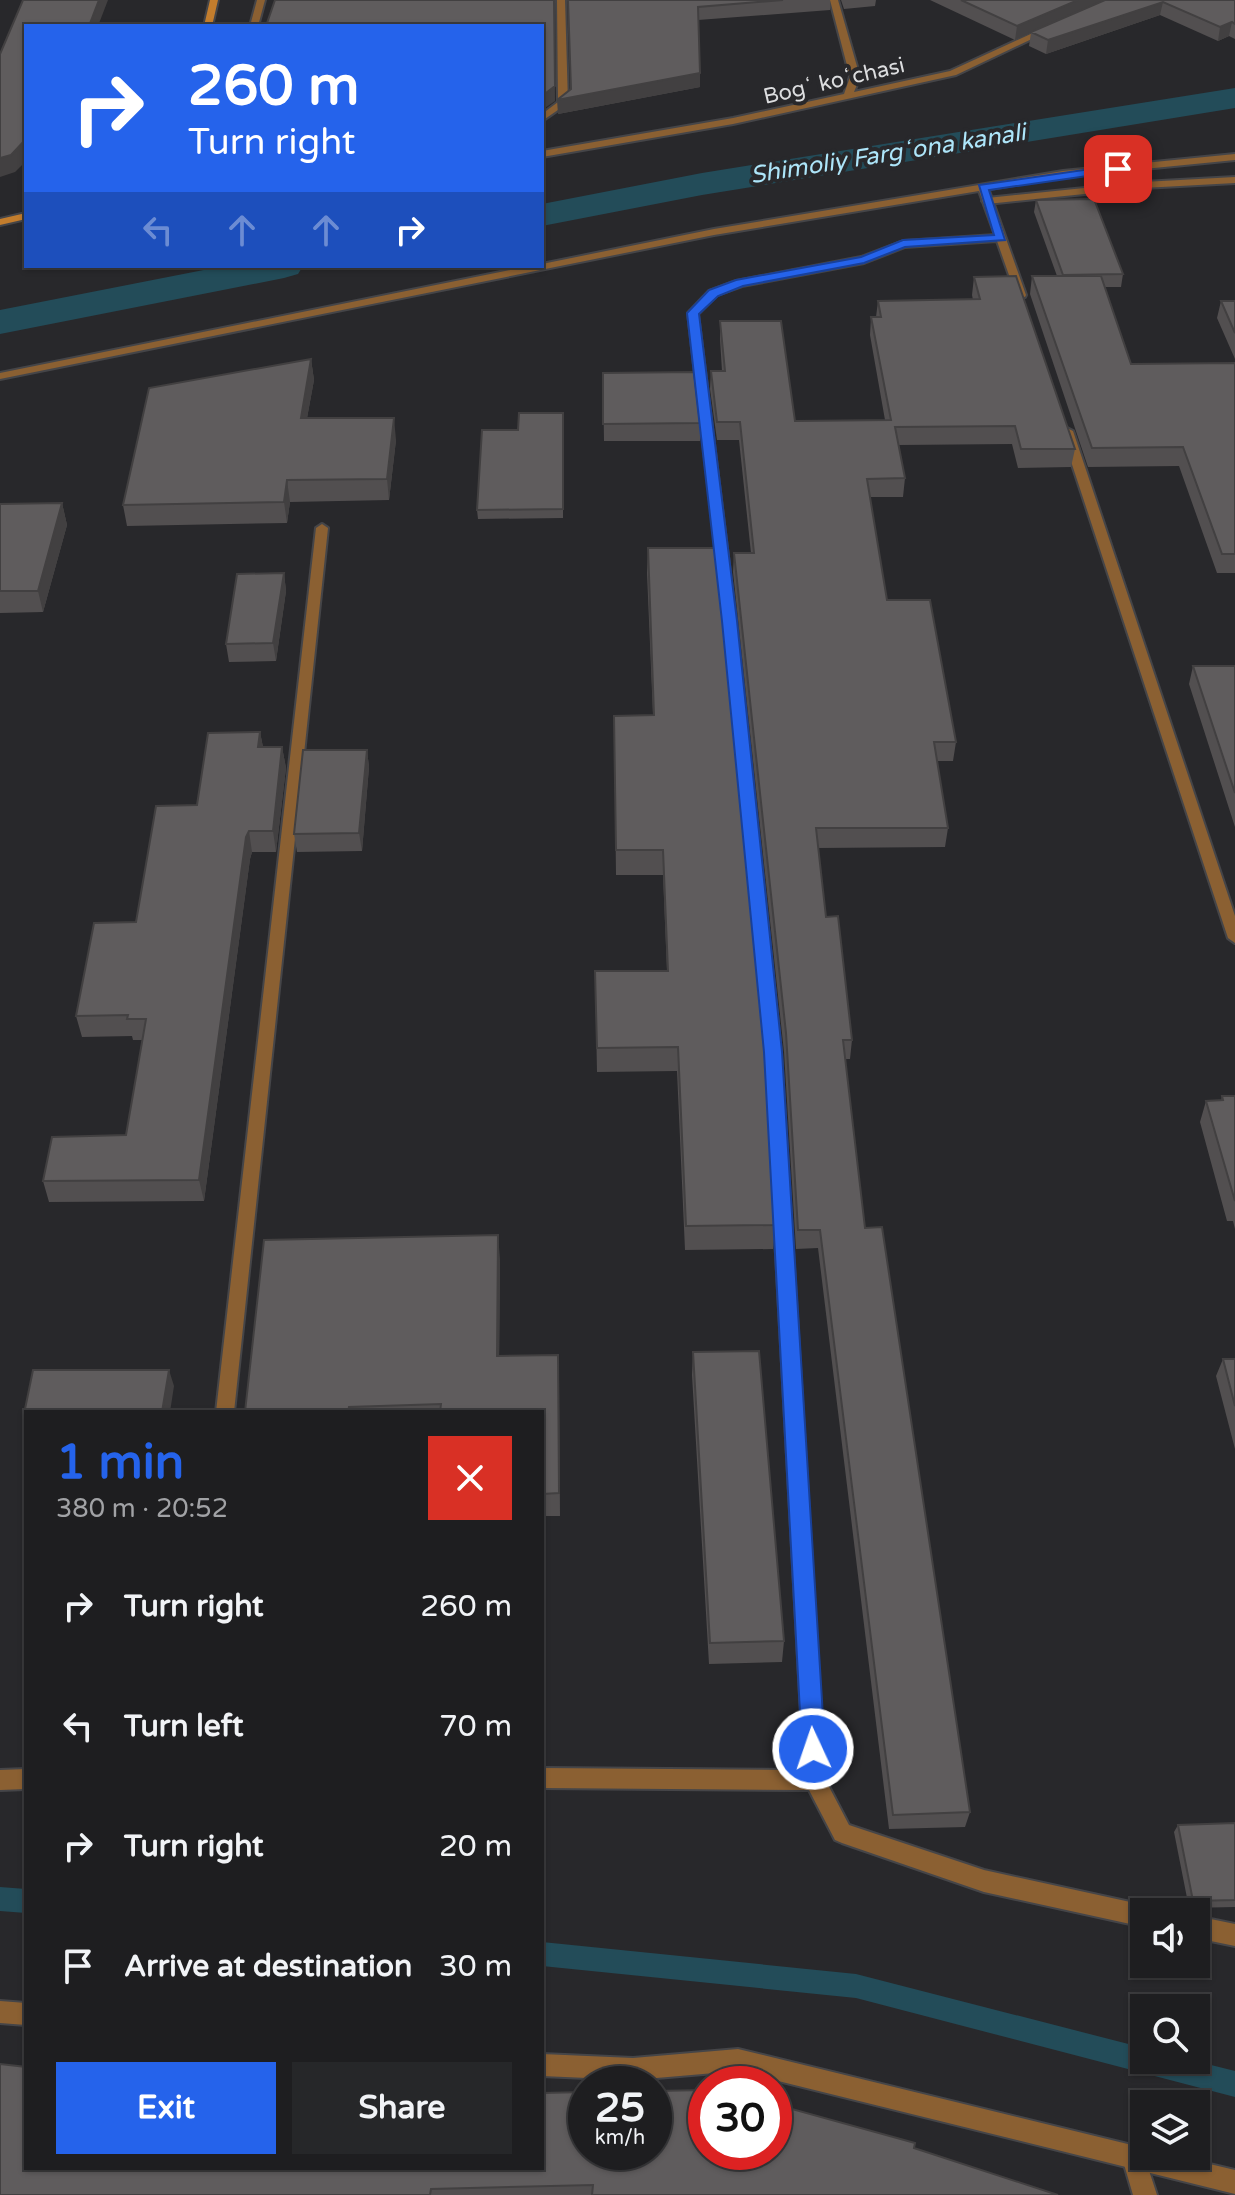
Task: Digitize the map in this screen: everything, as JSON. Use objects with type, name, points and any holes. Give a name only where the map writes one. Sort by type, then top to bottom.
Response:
[{"type":"main road","points":[[208,24],[214,0]]},
{"type":"main road","points":[[0,222],[24,216]]},
{"type":"street","points":[[255,24],[261,0]]},
{"type":"street","points":[[544,117],[563,103],[561,0]]},
{"type":"street","points":[[834,0],[855,77],[847,97]]},
{"type":"street","name":"Bogʻ koʻchasi","points":[[544,154],[733,121],[953,73],[1068,21]]},
{"type":"street","points":[[544,266],[714,232],[1063,174],[1235,157]]},
{"type":"street","points":[[987,201],[1143,185],[1235,180]]},
{"type":"street","points":[[983,188],[1026,307]]},
{"type":"street","points":[[1001,238],[903,244],[864,260],[740,283],[713,293],[693,313],[730,621],[773,1052],[815,1780],[842,1833],[984,1881],[1130,1913]]},
{"type":"street","points":[[0,376],[536,268]]},
{"type":"street","points":[[1060,410],[1235,938]]},
{"type":"street","points":[[225,1410],[322,528]]},
{"type":"street","points":[[544,1778],[815,1780]]},
{"type":"street","points":[[0,1780],[24,1779]]},
{"type":"street","points":[[1210,1930],[1235,1935]]},
{"type":"street","points":[[0,2012],[24,2014]]},
{"type":"street","points":[[544,2065],[633,2069],[738,2060],[1130,2153]]},
{"type":"street","points":[[1138,2170],[1145,2195]]},
{"type":"street","points":[[1191,2170],[1235,2182]]},
{"type":"building","points":[[23,0],[99,0],[90,24],[24,24],[24,141],[11,155],[0,158],[0,54]]},
{"type":"building","points":[[275,0],[554,0],[555,86],[544,94],[544,24],[267,24]]},
{"type":"building","points":[[568,0],[783,0],[698,7],[700,73],[557,100],[571,89]]},
{"type":"building","points":[[961,0],[1078,0],[1017,26]]},
{"type":"building","points":[[1105,0],[1235,0],[1235,24],[1232,22],[1220,27],[1163,2],[1048,40],[1031,32]]},
{"type":"building","points":[[1094,199],[1123,274],[1063,275],[1036,200]]},
{"type":"building","points":[[1016,276],[1075,449],[1021,449],[1015,426],[895,427],[905,478],[867,479],[887,600],[930,600],[956,742],[934,742],[948,828],[816,828],[826,917],[838,916],[852,1040],[843,1040],[865,1228],[882,1227],[970,1812],[893,1815],[820,1230],[798,1230],[786,1033],[734,553],[754,553],[740,422],[717,422],[711,371],[725,371],[720,321],[781,321],[795,421],[891,420],[871,317],[881,317],[878,301],[980,299],[974,277]]},
{"type":"building","points":[[1032,276],[1101,276],[1131,364],[1235,363],[1235,554],[1222,554],[1183,447],[1092,448]]},
{"type":"building","points":[[1221,301],[1235,301],[1235,333]]},
{"type":"building","points":[[311,359],[301,418],[394,418],[387,479],[287,480],[284,502],[123,505],[149,388]]},
{"type":"building","points":[[694,372],[700,423],[603,424],[603,373]]},
{"type":"building","points":[[519,413],[563,413],[563,509],[477,510],[482,430],[518,430]]},
{"type":"building","points":[[62,503],[38,591],[0,591],[0,504]]},
{"type":"building","points":[[648,548],[716,548],[764,1028],[775,1225],[686,1226],[678,1047],[597,1048],[595,971],[668,971],[663,850],[616,850],[614,716],[654,715]]},
{"type":"building","points":[[284,573],[273,643],[226,644],[237,574]]},
{"type":"building","points":[[1193,666],[1235,666],[1235,793]]},
{"type":"building","points":[[260,732],[258,747],[282,747],[273,831],[249,831],[246,837],[199,1180],[43,1181],[52,1137],[126,1135],[146,1019],[127,1019],[128,1015],[76,1016],[94,923],[136,922],[156,806],[197,805],[208,733]]},
{"type":"building","points":[[303,750],[367,750],[359,833],[294,834]]},
{"type":"building","points":[[1222,1096],[1235,1096],[1235,1201],[1206,1101],[1223,1100]]},
{"type":"building","points":[[498,1235],[497,1356],[558,1355],[559,1493],[544,1494],[544,1410],[440,1410],[441,1404],[349,1407],[348,1410],[245,1410],[264,1240]]},
{"type":"building","points":[[759,1351],[784,1641],[710,1643],[693,1352]]},
{"type":"building","points":[[1223,1359],[1235,1359],[1235,1406]]},
{"type":"building","points":[[33,1370],[169,1370],[162,1410],[25,1410]]},
{"type":"building","points":[[1235,1823],[1235,1900],[1192,1898],[1178,1825]]},
{"type":"building","points":[[0,2064],[24,2067],[24,2170],[544,2170],[544,2093],[568,2092],[568,2170],[672,2170],[672,2091],[688,2090],[688,2170],[792,2170],[792,2109],[915,2143],[914,2148],[1058,2195],[592,2195],[593,2185],[431,2189],[430,2195],[0,2195]]},
{"type":"waterway","name":"Shimoliy Fargʻona kanali","points":[[544,215],[702,184],[1235,98]]},
{"type":"waterway","name":"Shimoliy Fargʻona kanali","points":[[0,322],[274,268]]},
{"type":"waterway","points":[[0,1899],[24,1901]]},
{"type":"waterway","points":[[544,1954],[856,1986],[1235,2084]]},
{"type":"route","points":[[813,1749],[773,1052],[730,621],[693,313],[713,293],[740,283],[864,260],[903,244],[1001,238],[983,188],[1063,174],[1118,169]]}]
